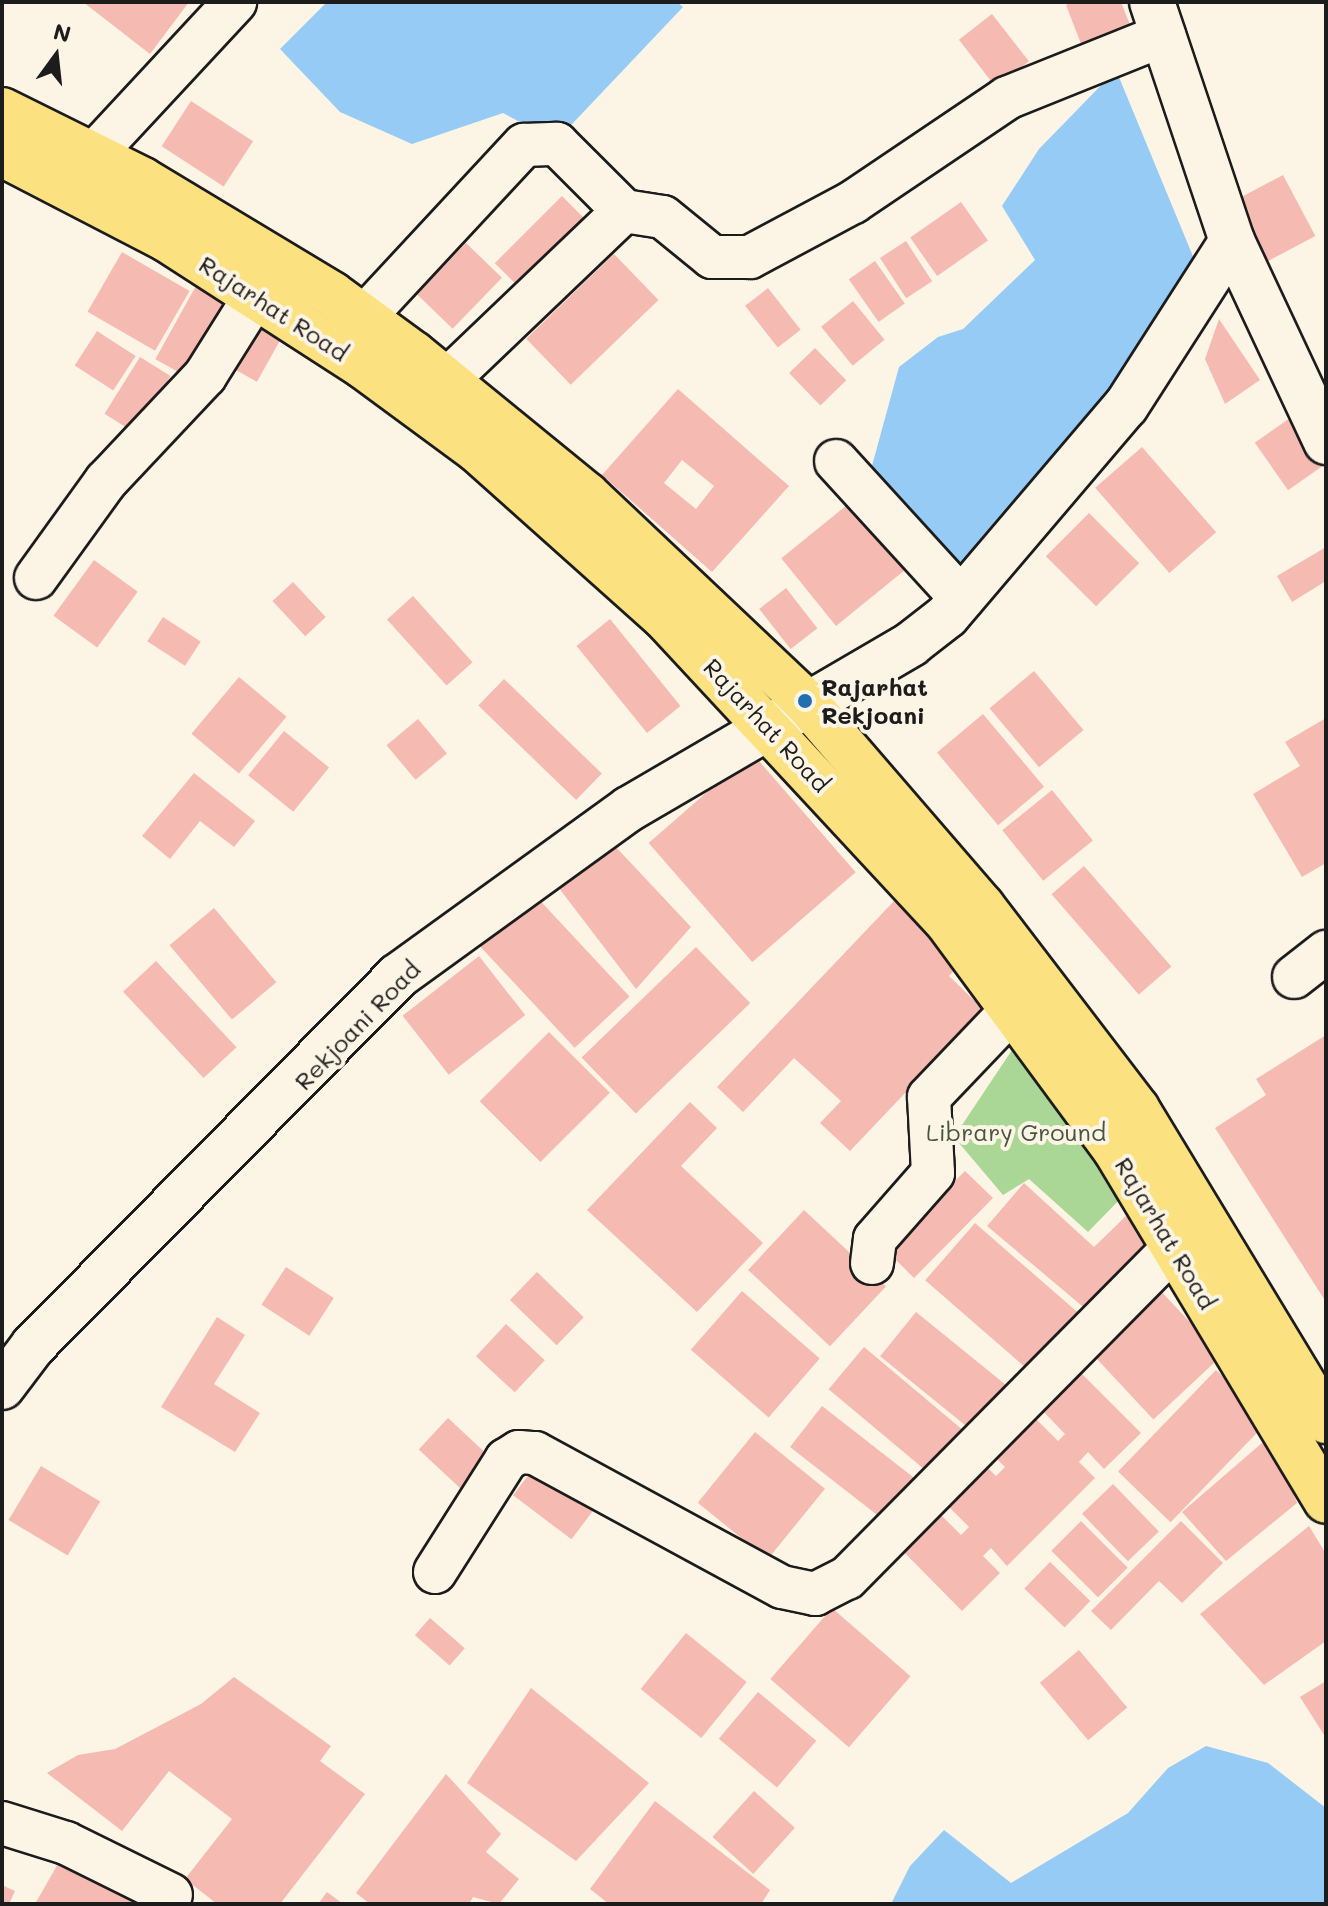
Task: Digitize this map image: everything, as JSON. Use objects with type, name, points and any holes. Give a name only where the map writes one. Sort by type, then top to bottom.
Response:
[{"type":"main road","name":"Rajarhat Road","points":[[2,110],[93,155],[364,317],[447,380],[587,495],[805,701],[982,906],[1137,1109],[1326,1421]]},
{"type":"main road","name":"Rajarhat Road","points":[[2,154],[257,293],[477,450],[664,617],[770,726],[945,919],[1116,1151],[1326,1501]]},
{"type":"street","points":[[93,155],[235,2]]},
{"type":"street","points":[[364,317],[524,145],[557,144],[624,211],[663,217],[712,257],[750,257],[866,194],[1007,98],[1158,19],[1232,241],[1326,442]]},
{"type":"street","points":[[447,380],[624,211]]},
{"type":"street","name":"Rekjoani Road","points":[[2,1387],[33,1346],[301,1083],[398,976],[629,809],[770,726],[805,701],[911,644],[962,599],[1126,406],[1232,241]]},
{"type":"street","points":[[36,578],[106,481],[205,376],[257,293]]},
{"type":"street","points":[[836,461],[962,599]]},
{"type":"street","points":[[872,1263],[875,1239],[933,1173],[929,1097],[1012,1010]]},
{"type":"street","points":[[435,1572],[506,1460],[519,1452],[535,1453],[782,1587],[815,1594],[847,1578],[1174,1247]]},
{"type":"street","points":[[2,1823],[66,1843],[171,1895]]},
{"type":"green space","name":"Library Ground","points":[[1014,1047],[1127,1192],[1088,1232],[1029,1179],[1003,1195],[954,1137]]},
{"type":"water","points":[[327,2],[677,2],[683,7],[556,141],[503,113],[412,144],[340,112],[280,49]]},
{"type":"water","points":[[1116,70],[1197,266],[1178,311],[960,576],[870,473],[899,367],[938,337],[963,329],[1035,260],[1002,206],[1039,149]]},
{"type":"water","points":[[1206,1746],[1268,1763],[1326,1808],[1326,1904],[891,1904],[910,1866],[944,1830],[1011,1883],[1128,1813],[1168,1768]]},
{"type":"building","points":[[83,2],[189,2],[150,54]]},
{"type":"building","points":[[1072,2],[1121,2],[1132,30],[1083,49],[1066,5]]},
{"type":"building","points":[[992,14],[1029,61],[996,87],[959,40]]},
{"type":"building","points":[[191,101],[253,141],[224,187],[162,146]]},
{"type":"building","points":[[1283,175],[1315,236],[1266,262],[1234,201]]},
{"type":"building","points":[[562,196],[588,222],[521,289],[495,263]]},
{"type":"building","points":[[961,202],[988,241],[937,276],[910,238]]},
{"type":"building","points":[[906,241],[932,281],[906,298],[880,258]]},
{"type":"building","points":[[466,243],[502,278],[453,329],[417,294]]},
{"type":"building","points":[[122,252],[190,291],[155,351],[88,312]]},
{"type":"building","points":[[614,254],[658,300],[571,385],[526,339]]},
{"type":"building","points":[[875,261],[905,304],[879,322],[849,279]]},
{"type":"building","points":[[197,284],[233,304],[191,379],[155,359]]},
{"type":"building","points":[[768,288],[801,330],[778,348],[745,306]]},
{"type":"building","points":[[853,301],[884,340],[853,366],[821,327]]},
{"type":"building","points":[[254,315],[285,332],[257,382],[226,365]]},
{"type":"building","points":[[1219,319],[1260,380],[1225,404],[1205,359]]},
{"type":"building","points":[[97,331],[136,356],[113,390],[75,365]]},
{"type":"building","points":[[815,348],[846,380],[820,405],[789,373]]},
{"type":"building","points":[[140,357],[171,376],[135,433],[104,414]]},
{"type":"building","points":[[678,389],[789,486],[712,572],[602,475]],"holes":[[[682,460],[714,486],[696,509],[664,483]]]},
{"type":"building","points":[[1290,418],[1323,466],[1288,490],[1255,443]]},
{"type":"building","points":[[1142,447],[1216,532],[1169,573],[1095,488]]},
{"type":"building","points":[[852,501],[907,569],[836,626],[781,558]]},
{"type":"building","points":[[1089,513],[1139,563],[1096,606],[1046,556]]},
{"type":"building","points":[[1326,547],[1326,581],[1292,602],[1277,576]]},
{"type":"building","points":[[94,560],[138,592],[97,648],[53,616]]},
{"type":"building","points":[[293,582],[326,617],[305,636],[273,601]]},
{"type":"building","points":[[786,588],[817,628],[791,649],[759,609]]},
{"type":"building","points":[[413,596],[473,662],[447,686],[387,619]]},
{"type":"building","points":[[163,617],[201,642],[185,666],[147,641]]},
{"type":"building","points":[[610,619],[680,706],[647,733],[577,646]]},
{"type":"building","points":[[1034,671],[1083,730],[1039,767],[990,708]]},
{"type":"building","points":[[239,677],[286,717],[239,774],[191,734]]},
{"type":"building","points":[[504,679],[602,773],[576,800],[478,706]]},
{"type":"building","points":[[983,714],[1044,787],[998,825],[937,753]]},
{"type":"building","points":[[1326,718],[1326,863],[1302,877],[1253,794],[1300,766],[1285,742]]},
{"type":"building","points":[[418,719],[447,753],[416,780],[387,745]]},
{"type":"building","points":[[284,731],[329,768],[293,812],[248,775]]},
{"type":"building","points":[[752,753],[856,872],[752,962],[649,843]]},
{"type":"building","points":[[194,773],[255,821],[234,847],[200,821],[170,859],[142,836]]},
{"type":"building","points":[[1052,790],[1093,841],[1043,881],[1002,830]]},
{"type":"building","points":[[613,844],[691,927],[636,989],[555,883]]},
{"type":"building","points":[[1084,866],[1171,966],[1139,995],[1052,894]]},
{"type":"building","points":[[532,892],[630,997],[575,1048],[477,943]]},
{"type":"building","points":[[895,900],[962,962],[949,976],[984,1010],[850,1151],[820,1123],[841,1101],[794,1058],[743,1112],[717,1087]]},
{"type":"building","points":[[214,908],[276,982],[232,1020],[170,945]]},
{"type":"building","points":[[696,947],[750,1003],[636,1114],[582,1057]]},
{"type":"building","points":[[479,956],[525,1015],[449,1075],[403,1016]]},
{"type":"building","points":[[156,961],[236,1047],[204,1078],[123,992]]},
{"type":"building","points":[[549,1032],[610,1093],[541,1162],[480,1101]]},
{"type":"building","points":[[1326,1035],[1326,1302],[1215,1128],[1266,1095],[1256,1079]]},
{"type":"building","points":[[690,1102],[717,1128],[681,1166],[763,1243],[697,1312],[587,1210]]},
{"type":"building","points":[[965,1171],[993,1198],[914,1278],[896,1260],[898,1238]]},
{"type":"building","points":[[1024,1183],[1094,1247],[1126,1216],[1156,1249],[1088,1311],[987,1226]]},
{"type":"building","points":[[804,1210],[886,1286],[830,1346],[748,1270]]},
{"type":"building","points":[[975,1223],[1080,1314],[1030,1372],[925,1280]]},
{"type":"building","points":[[286,1267],[334,1298],[309,1336],[261,1305]]},
{"type":"building","points":[[537,1272],[584,1317],[557,1345],[510,1300]]},
{"type":"building","points":[[1158,1288],[1221,1356],[1153,1419],[1090,1351]]},
{"type":"building","points":[[742,1291],[820,1359],[769,1417],[691,1350]]},
{"type":"building","points":[[916,1312],[1008,1387],[973,1431],[880,1356]]},
{"type":"building","points":[[217,1317],[245,1335],[214,1384],[260,1413],[235,1452],[161,1407]]},
{"type":"building","points":[[506,1324],[545,1360],[515,1392],[476,1356]]},
{"type":"building","points":[[864,1347],[964,1431],[929,1473],[829,1389]]},
{"type":"building","points":[[1216,1370],[1269,1421],[1171,1522],[1118,1471]]},
{"type":"building","points":[[1080,1372],[1141,1433],[1104,1469],[1088,1452],[1079,1462],[1095,1478],[1007,1566],[991,1548],[983,1556],[1000,1573],[962,1611],[901,1549],[938,1512],[961,1535],[969,1527],[946,1504],[985,1465],[996,1476],[1005,1467],[994,1456],[1034,1417],[1058,1441],[1065,1434],[1042,1410]]},
{"type":"building","points":[[822,1406],[918,1481],[886,1522],[790,1447]]},
{"type":"building","points":[[448,1418],[498,1465],[469,1497],[419,1449]]},
{"type":"building","points":[[755,1432],[825,1489],[768,1559],[698,1503]]},
{"type":"building","points":[[1270,1436],[1297,1503],[1226,1561],[1182,1512]]},
{"type":"building","points":[[536,1465],[594,1509],[571,1539],[513,1495]]},
{"type":"building","points":[[41,1466],[100,1502],[68,1556],[9,1520]]},
{"type":"building","points":[[1113,1484],[1159,1531],[1128,1561],[1082,1514]]},
{"type":"building","points":[[1081,1521],[1128,1568],[1098,1597],[1051,1551]]},
{"type":"building","points":[[1181,1521],[1223,1563],[1182,1603],[1159,1581],[1111,1630],[1091,1611]]},
{"type":"building","points":[[1309,1526],[1326,1554],[1326,1641],[1264,1685],[1200,1614]]},
{"type":"building","points":[[1050,1562],[1090,1601],[1065,1628],[1024,1589]]},
{"type":"building","points":[[832,1608],[910,1676],[849,1747],[770,1679]]},
{"type":"building","points":[[430,1618],[465,1648],[450,1666],[415,1635]]},
{"type":"building","points":[[686,1633],[747,1682],[701,1738],[641,1689]]},
{"type":"building","points":[[1079,1650],[1127,1707],[1088,1740],[1040,1683]]},
{"type":"building","points":[[234,1677],[331,1746],[320,1761],[365,1794],[280,1904],[217,1904],[185,1879],[232,1819],[169,1771],[122,1831],[47,1773],[78,1755],[115,1749],[201,1704]]},
{"type":"building","points":[[1326,1681],[1326,1738],[1300,1697]]},
{"type":"building","points":[[531,1688],[649,1783],[576,1861],[467,1783]]},
{"type":"building","points":[[758,1692],[816,1741],[777,1788],[719,1739]]},
{"type":"building","points":[[446,1774],[501,1834],[486,1852],[519,1879],[499,1904],[473,1897],[469,1904],[370,1904],[356,1893]]},
{"type":"building","points":[[754,1791],[795,1828],[753,1874],[713,1837]]},
{"type":"building","points":[[655,1801],[770,1890],[761,1904],[609,1904],[590,1889]]},
{"type":"building","points":[[63,1855],[160,1904],[35,1904]]},
{"type":"building","points":[[2,1885],[15,1891],[9,1904],[2,1904]]},
{"type":"building","points":[[327,1892],[343,1904],[318,1904]]},
{"type":"place","name":"Rajarhat Rekjoani","points":[[805,701]]}]
